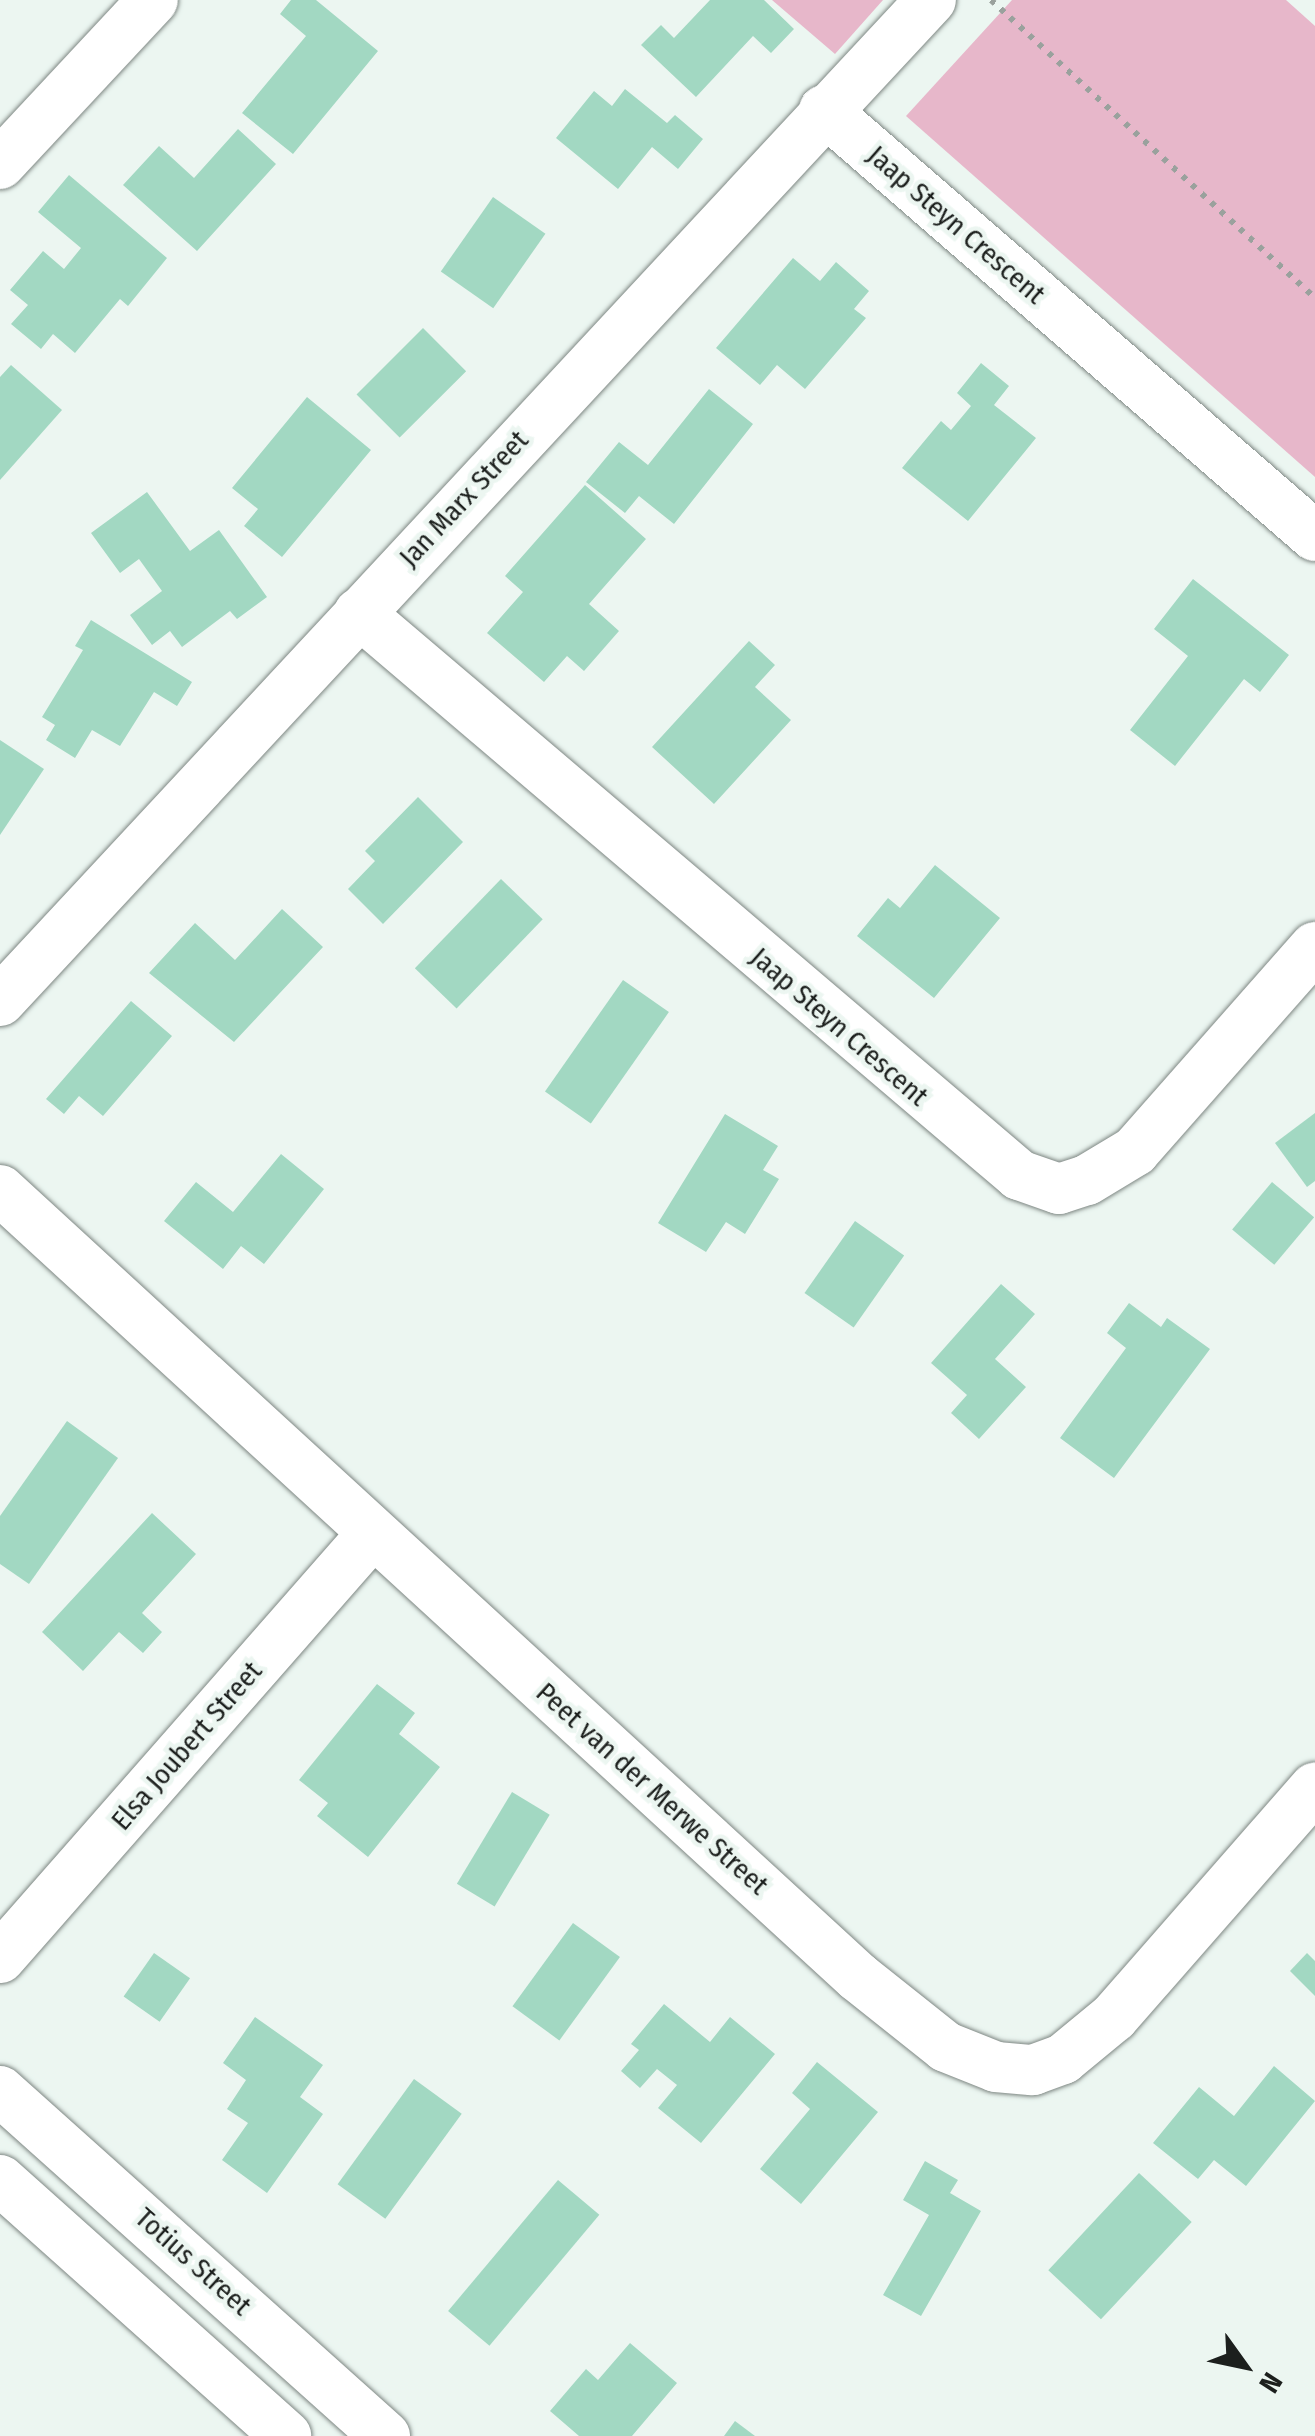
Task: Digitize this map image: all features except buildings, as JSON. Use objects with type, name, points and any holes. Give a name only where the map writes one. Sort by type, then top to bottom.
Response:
[{"type":"street","points":[[0,164],[154,0]]},
{"type":"street","name":"Jan Marx Street","points":[[0,1001],[824,110],[931,0]]},
{"type":"street","name":"Jaap Steyn Crescent","points":[[824,110],[1315,536]]},
{"type":"street","name":"Jaap Steyn Crescent","points":[[359,613],[1019,1176],[1058,1189],[1087,1180],[1135,1150],[1315,947]]},
{"type":"street","name":"Peet van der Merwe Street","points":[[0,1190],[858,1977],[946,2047],[996,2067],[1033,2070],[1063,2059],[1114,2017],[1315,1787]]},
{"type":"street","name":"Elsa Joubert Street","points":[[0,1958],[373,1533]]},
{"type":"street","name":"Totius Street","points":[[0,2090],[385,2436]]},
{"type":"street","points":[[0,2180],[286,2436]]},
{"type":"path","points":[[991,0],[1315,298]]},
{"type":"shaded area","points":[[772,0],[883,0],[835,54]]},
{"type":"shaded area","points":[[1012,0],[1286,0],[1315,26],[1315,477],[906,116]]}]
